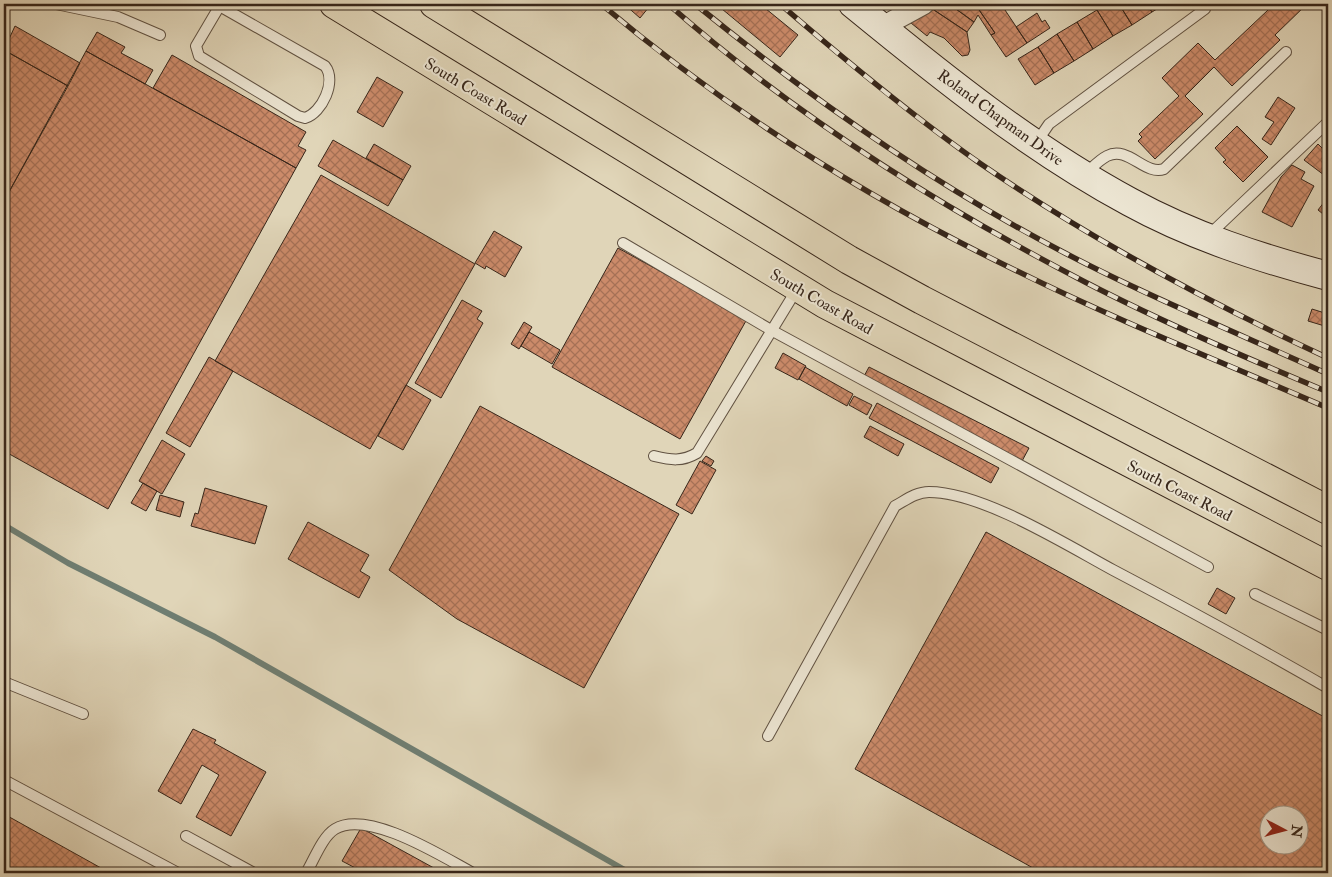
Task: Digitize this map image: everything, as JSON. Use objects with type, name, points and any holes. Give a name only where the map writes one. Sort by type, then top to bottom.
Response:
[{"type":"highway","name":"South Coast Road","points":[[334,4],[797,288],[902,346],[1328,566]]},
{"type":"highway","points":[[434,4],[857,264],[922,300],[1328,510]]},
{"type":"street","points":[[462,4],[495,42]]},
{"type":"street","points":[[868,13],[924,4]]},
{"type":"street","name":"Roland Chapman Drive","points":[[868,13],[1035,145],[1131,203],[1244,252],[1328,276]]},
{"type":"lane","points":[[56,4],[118,18],[160,35]]},
{"type":"lane","points":[[218,5],[325,66],[330,73],[331,80],[316,112],[305,118],[298,116],[199,56],[196,46],[218,5]]},
{"type":"lane","points":[[1035,145],[1049,124],[1204,9]]},
{"type":"lane","points":[[1083,175],[1108,155],[1114,154],[1126,155],[1153,170],[1164,170],[1286,52]]},
{"type":"lane","points":[[1207,237],[1328,122]]},
{"type":"lane","points":[[623,243],[771,330],[1208,568]]},
{"type":"lane","points":[[654,456],[671,460],[686,460],[698,454],[797,288]]},
{"type":"lane","points":[[768,736],[895,506],[911,496],[928,492],[964,498],[990,507],[1043,532],[1328,688]]},
{"type":"lane","points":[[1255,594],[1328,630]]},
{"type":"lane","points":[[4,682],[84,714]]},
{"type":"lane","points":[[4,780],[178,873]]},
{"type":"lane","points":[[306,873],[324,841],[334,830],[345,824],[361,824],[388,831],[436,853],[473,873]]},
{"type":"lane","points":[[186,836],[254,873]]},
{"type":"building","points":[[624,4],[646,4],[649,7],[640,18]]},
{"type":"building","points":[[716,4],[760,4],[798,35],[780,57]]},
{"type":"building","points":[[938,4],[949,4],[974,22],[967,32],[931,8]]},
{"type":"building","points":[[949,4],[975,4],[995,33],[991,35],[978,15],[974,22]]},
{"type":"building","points":[[975,4],[1001,4],[1027,43],[1006,57],[991,35],[995,33]]},
{"type":"building","points":[[1106,4],[1119,4],[1132,25],[1113,36],[1097,10]]},
{"type":"building","points":[[1119,4],[1146,4],[1152,12],[1132,25]]},
{"type":"building","points":[[1146,4],[1165,4],[1152,12]]},
{"type":"building","points":[[1263,4],[1307,4],[1275,35],[1280,40],[1232,86],[1214,67],[1185,96],[1203,114],[1155,159],[1138,141],[1142,137],[1139,134],[1179,96],[1162,78],[1198,43],[1215,60],[1268,10]]},
{"type":"building","points":[[931,8],[967,32],[970,50],[968,55],[962,56],[944,38],[930,32],[927,36],[911,23],[914,17]]},
{"type":"building","points":[[1097,10],[1113,36],[1093,49],[1077,22]]},
{"type":"building","points":[[1037,13],[1042,22],[1045,20],[1050,28],[1027,43],[1016,27]]},
{"type":"building","points":[[1077,22],[1093,49],[1074,61],[1057,34]]},
{"type":"building","points":[[15,26],[80,63],[68,86],[4,50]]},
{"type":"building","points":[[97,32],[125,47],[121,53],[153,70],[145,84],[86,51]]},
{"type":"building","points":[[1057,34],[1074,61],[1054,73],[1038,47]]},
{"type":"building","points":[[1038,47],[1054,73],[1035,85],[1018,59]]},
{"type":"building","points":[[4,50],[68,86],[4,201]]},
{"type":"building","points":[[86,51],[296,168],[108,509],[4,451],[4,201]]},
{"type":"building","points":[[172,55],[306,132],[298,146],[306,150],[296,168],[153,88]]},
{"type":"building","points":[[377,77],[403,92],[383,127],[357,112]]},
{"type":"building","points":[[1278,97],[1295,108],[1271,145],[1262,139],[1274,122],[1265,117]]},
{"type":"building","points":[[1237,126],[1268,157],[1243,182],[1223,162],[1226,160],[1215,148]]},
{"type":"building","points":[[333,140],[403,180],[388,206],[318,166]]},
{"type":"building","points":[[374,144],[411,166],[403,180],[366,158]]},
{"type":"building","points":[[1318,144],[1328,154],[1328,178],[1304,160]]},
{"type":"building","points":[[1292,165],[1305,172],[1301,179],[1314,186],[1292,227],[1262,212],[1281,177]]},
{"type":"building","points":[[321,175],[475,264],[370,449],[215,361]]},
{"type":"building","points":[[1328,197],[1328,218],[1318,210]]},
{"type":"building","points":[[494,231],[522,247],[505,277],[486,266],[485,269],[475,263]]},
{"type":"building","points":[[618,248],[747,319],[680,439],[552,367]]},
{"type":"building","points":[[462,300],[482,311],[477,319],[483,323],[441,398],[415,383]]},
{"type":"building","points":[[1312,309],[1328,314],[1328,327],[1308,321]]},
{"type":"building","points":[[524,322],[532,327],[519,349],[511,344]]},
{"type":"building","points":[[529,332],[560,350],[552,364],[521,346]]},
{"type":"building","points":[[783,353],[806,366],[798,380],[775,368]]},
{"type":"building","points":[[209,357],[233,371],[190,447],[166,433]]},
{"type":"building","points":[[805,367],[853,394],[847,406],[799,379]]},
{"type":"building","points":[[869,367],[1029,448],[1021,463],[862,380]]},
{"type":"building","points":[[406,385],[431,400],[403,450],[378,436]]},
{"type":"building","points":[[854,396],[872,405],[867,415],[849,405]]},
{"type":"building","points":[[877,403],[999,468],[991,483],[869,418]]},
{"type":"building","points":[[480,406],[679,514],[584,688],[457,619],[389,570]]},
{"type":"building","points":[[870,426],[904,444],[898,456],[864,437]]},
{"type":"building","points":[[162,440],[185,454],[162,494],[139,481]]},
{"type":"building","points":[[706,456],[714,461],[711,466],[702,461]]},
{"type":"building","points":[[700,461],[716,470],[692,514],[676,505]]},
{"type":"building","points":[[143,483],[157,491],[146,511],[131,503]]},
{"type":"building","points":[[205,488],[267,506],[255,544],[191,526],[195,513],[198,514]]},
{"type":"building","points":[[160,495],[184,502],[180,517],[156,510]]},
{"type":"building","points":[[308,522],[369,555],[360,571],[370,577],[359,598],[288,559]]},
{"type":"building","points":[[986,532],[1328,719],[1328,873],[1042,873],[855,769]]},
{"type":"building","points":[[1217,588],[1235,598],[1226,614],[1208,604]]},
{"type":"building","points":[[193,729],[216,740],[214,743],[266,772],[231,836],[196,817],[219,775],[202,765],[181,804],[158,791]]},
{"type":"building","points":[[4,814],[110,873],[4,873]]},
{"type":"building","points":[[361,828],[443,873],[365,873],[342,861]]},
{"type":"waterway","points":[[4,525],[68,563],[215,637],[630,873]]},
{"type":"railway","points":[[601,4],[649,43],[749,116],[853,183],[907,214],[1017,271],[1094,307],[1328,408]]},
{"type":"railway","points":[[668,4],[716,45],[816,120],[868,156],[975,222],[1085,282],[1145,312],[1328,392]]},
{"type":"railway","points":[[695,4],[772,65],[852,123],[933,177],[1017,227],[1055,248],[1171,304],[1328,374]]},
{"type":"railway","points":[[780,4],[904,107],[1022,192],[1107,244],[1194,292],[1328,358]]}]
